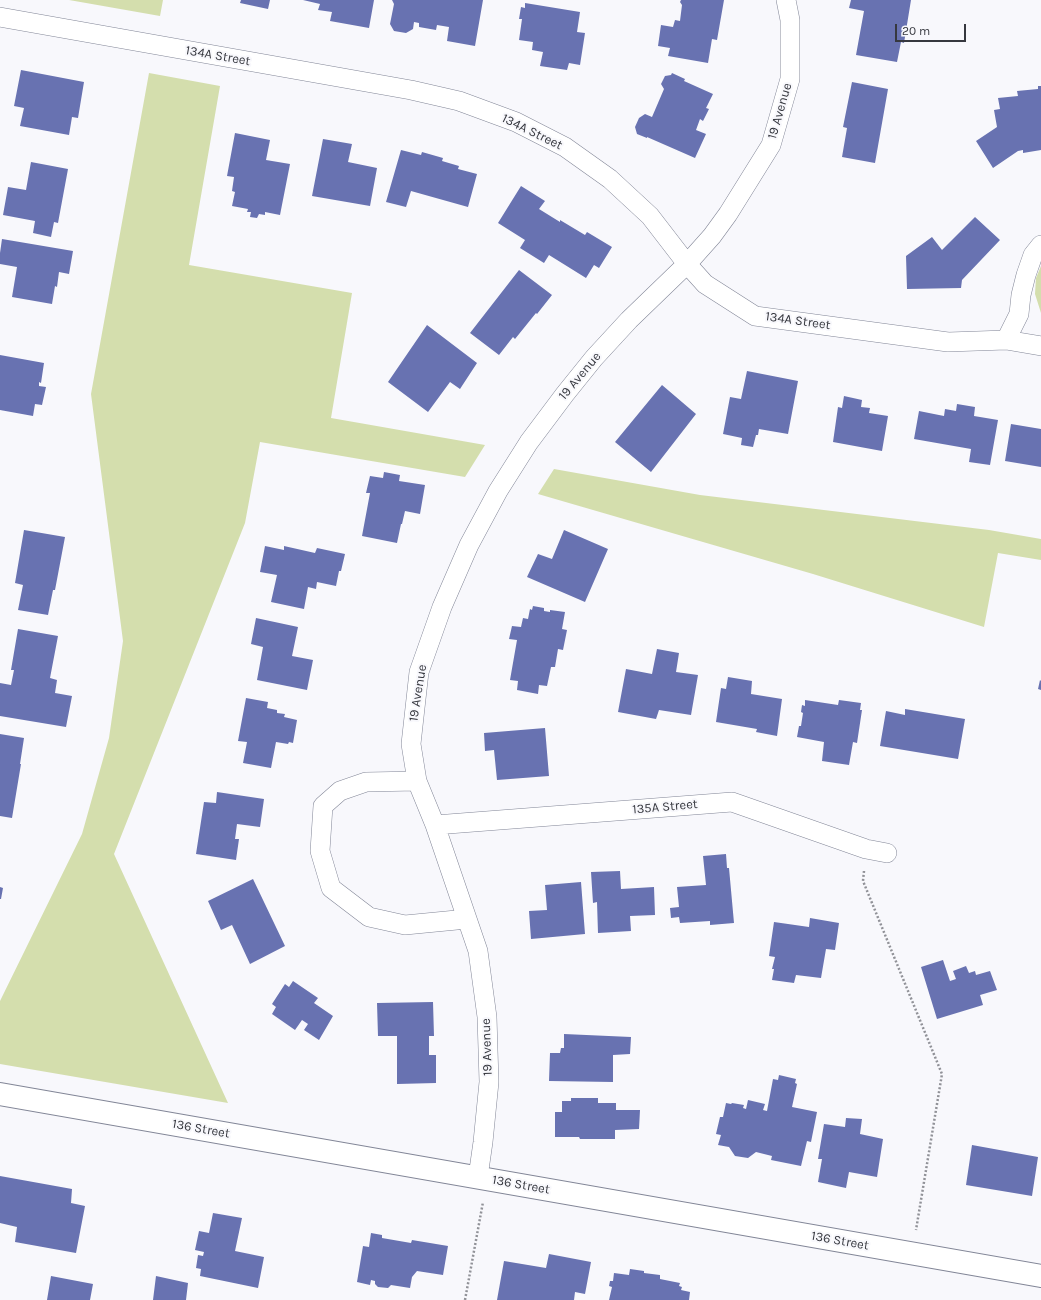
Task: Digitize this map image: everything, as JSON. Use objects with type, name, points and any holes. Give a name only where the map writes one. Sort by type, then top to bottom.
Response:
[{"type":"street","name":"19 Avenue","points":[[478,1177],[489,1082],[487,1018],[478,951],[435,826],[417,781],[411,744],[419,672],[442,607],[469,545],[498,491],[521,454],[564,394],[594,358],[629,320],[687,264],[712,236],[728,214],[771,145],[790,79],[790,20],[786,0]]},
{"type":"street","name":"134A Street","points":[[0,17],[412,90],[459,101],[516,122],[564,147],[610,179],[650,216],[687,264],[705,284],[755,316],[948,342],[1006,340],[1041,346]]},
{"type":"street","points":[[1006,340],[1019,314],[1021,295],[1033,255],[1041,245]]},
{"type":"street","points":[[417,781],[366,782],[340,791],[323,806],[320,851],[331,888],[369,916],[405,925],[467,919]]},
{"type":"street","name":"135A Street","points":[[435,826],[732,802],[866,849],[887,853]]},
{"type":"street","name":"136 Street","points":[[0,1094],[1041,1276]]},
{"type":"path","points":[[866,849],[863,881],[942,1074],[916,1230]]},
{"type":"path","points":[[465,1300],[484,1200]]},
{"type":"green space","points":[[69,0],[163,0],[160,16]]},
{"type":"green space","points":[[149,73],[220,86],[189,265],[352,293],[331,418],[485,445],[465,477],[260,442],[245,523],[114,854],[228,1103],[0,1064],[0,1001],[82,834],[109,738],[123,641],[91,394]]},
{"type":"green space","points":[[1041,266],[1041,313],[1035,294],[1036,278]]},
{"type":"green space","points":[[554,469],[700,495],[989,530],[1041,539],[1041,560],[998,553],[984,627],[813,574],[538,494]]},
{"type":"building","points":[[241,0],[270,0],[268,9],[240,3]]},
{"type":"building","points":[[303,0],[374,0],[369,28],[330,21],[332,12],[318,10],[320,4]]},
{"type":"building","points":[[392,0],[483,0],[475,46],[447,41],[449,27],[437,25],[436,30],[419,27],[419,23],[414,22],[413,29],[406,33],[394,31],[390,24],[394,4]]},
{"type":"building","points":[[681,0],[724,0],[717,40],[712,39],[708,63],[668,56],[670,48],[658,46],[661,25],[673,27],[675,20],[680,21],[682,5],[680,2]]},
{"type":"building","points":[[851,0],[911,0],[904,43],[901,42],[897,62],[856,55],[864,11],[849,8]]},
{"type":"building","points":[[525,3],[580,12],[577,32],[585,33],[580,65],[569,63],[567,70],[540,66],[543,52],[532,50],[533,42],[519,40],[522,19],[519,19],[521,7],[525,8]]},
{"type":"building","points":[[21,70],[84,82],[78,118],[72,117],[69,135],[20,126],[24,108],[14,106]]},
{"type":"building","points":[[672,73],[685,79],[684,81],[713,94],[706,108],[709,109],[703,121],[700,119],[696,130],[706,134],[695,158],[637,134],[635,127],[639,118],[645,114],[652,117],[664,89],[661,84],[665,76],[671,75]]},
{"type":"building","points":[[852,82],[888,89],[875,163],[842,157],[847,128],[843,127]]},
{"type":"building","points":[[1038,86],[1041,86],[1041,150],[1023,153],[1023,150],[1018,151],[993,168],[976,141],[997,127],[994,110],[1000,109],[998,98],[1018,96],[1017,91],[1038,89]]},
{"type":"building","points":[[235,133],[270,140],[266,160],[290,164],[280,215],[265,212],[265,215],[259,214],[257,218],[250,217],[251,212],[247,212],[248,209],[232,206],[235,192],[232,191],[234,177],[227,176]]},
{"type":"building","points":[[323,139],[352,144],[348,162],[377,168],[370,206],[312,196]]},
{"type":"building","points":[[401,150],[421,155],[422,152],[443,158],[442,161],[459,166],[458,169],[477,174],[468,207],[411,191],[406,207],[386,202]]},
{"type":"building","points":[[31,162],[68,169],[58,223],[54,222],[51,237],[33,233],[35,221],[3,215],[8,187],[26,190]]},
{"type":"building","points":[[521,186],[545,201],[539,209],[560,222],[560,220],[585,235],[587,232],[612,247],[599,268],[594,265],[586,278],[549,255],[544,263],[520,248],[525,240],[498,223]]},
{"type":"building","points":[[975,217],[1000,240],[962,280],[961,288],[907,289],[906,256],[932,237],[942,250]]},
{"type":"building","points":[[2,239],[73,251],[69,274],[59,272],[57,287],[55,286],[52,304],[12,297],[17,267],[0,264]]},
{"type":"building","points":[[519,270],[552,295],[515,339],[513,337],[499,355],[470,333]]},
{"type":"building","points":[[427,325],[477,363],[460,389],[450,382],[428,412],[388,382]]},
{"type":"building","points":[[0,355],[44,363],[41,383],[39,382],[39,386],[46,387],[42,405],[35,404],[33,416],[0,410]]},
{"type":"building","points":[[747,371],[798,381],[788,434],[759,429],[753,447],[741,445],[742,438],[723,434],[730,397],[741,399]]},
{"type":"building","points":[[662,385],[696,414],[651,472],[615,442]]},
{"type":"building","points":[[844,396],[862,400],[861,407],[870,408],[869,413],[888,416],[882,451],[833,442],[838,407],[842,408]]},
{"type":"building","points":[[957,404],[975,407],[974,416],[998,420],[990,465],[969,462],[971,449],[914,439],[919,411],[944,416],[945,409],[956,411]]},
{"type":"building","points":[[1011,424],[1041,429],[1041,467],[1005,461]]},
{"type":"building","points":[[384,472],[400,475],[399,481],[425,485],[420,514],[405,511],[397,543],[362,536],[370,493],[366,493],[370,476],[383,478]]},
{"type":"building","points":[[24,530],[65,537],[55,590],[53,590],[48,615],[18,610],[23,585],[15,583]]},
{"type":"building","points":[[564,530],[608,549],[585,602],[527,577],[538,554],[552,559]]},
{"type":"building","points":[[265,546],[284,550],[284,546],[315,553],[317,548],[345,554],[336,586],[317,582],[316,589],[308,587],[304,609],[271,602],[277,575],[260,572]]},
{"type":"building","points":[[533,606],[544,608],[544,611],[550,612],[550,610],[565,612],[562,629],[567,630],[563,650],[558,649],[555,667],[551,667],[547,686],[539,685],[538,694],[517,690],[518,681],[510,680],[517,640],[509,639],[512,626],[521,627],[523,618],[528,619],[530,609],[532,610]]},
{"type":"building","points":[[256,618],[298,627],[292,656],[313,660],[307,690],[257,680],[263,647],[251,644]]},
{"type":"building","points":[[18,629],[58,636],[50,678],[57,680],[55,693],[72,696],[66,727],[0,716],[0,683],[11,685],[14,670],[11,670]]},
{"type":"building","points":[[657,649],[679,653],[676,672],[698,675],[691,715],[659,710],[656,719],[618,712],[626,669],[652,674]]},
{"type":"building","points":[[728,677],[752,681],[751,694],[782,699],[777,736],[756,732],[757,729],[716,722],[721,688],[726,689]]},
{"type":"building","points":[[1040,680],[1041,681],[1041,690],[1038,689]]},
{"type":"building","points":[[246,698],[268,702],[267,708],[277,710],[277,713],[285,714],[284,717],[297,720],[293,743],[289,742],[288,744],[276,742],[271,768],[243,763],[247,742],[238,741]]},
{"type":"building","points":[[805,700],[838,705],[839,700],[861,703],[860,710],[862,710],[857,743],[853,742],[849,765],[822,761],[824,742],[797,737],[799,726],[801,726],[803,713],[801,712],[802,705],[805,706]]},
{"type":"building","points":[[905,709],[965,719],[958,759],[880,746],[886,711],[905,715]]},
{"type":"building","points":[[545,728],[549,776],[497,780],[494,750],[485,751],[484,733]]},
{"type":"building","points":[[0,734],[24,738],[12,818],[0,816]]},
{"type":"building","points":[[217,792],[264,799],[260,827],[237,824],[235,839],[239,839],[236,860],[196,854],[204,802],[216,803]]},
{"type":"building","points":[[726,854],[727,868],[729,868],[734,923],[710,925],[710,921],[680,923],[679,917],[671,918],[670,908],[679,907],[677,887],[706,885],[703,856]]},
{"type":"building","points":[[620,871],[621,889],[654,887],[655,915],[630,916],[631,931],[598,933],[597,902],[593,903],[591,872]]},
{"type":"building","points":[[253,879],[285,946],[250,964],[232,925],[221,930],[208,901]]},
{"type":"building","points":[[581,882],[585,934],[531,939],[529,911],[547,910],[545,885]]},
{"type":"building","points":[[0,887],[3,888],[1,899],[0,899]]},
{"type":"building","points":[[810,918],[839,923],[835,950],[826,949],[821,978],[796,975],[794,983],[772,980],[774,969],[772,969],[775,957],[769,956],[774,922],[809,927]]},
{"type":"building","points":[[943,960],[950,981],[956,979],[953,971],[966,966],[969,973],[975,971],[976,975],[990,971],[997,990],[980,995],[983,1005],[937,1019],[921,967]]},
{"type":"building","points":[[293,981],[318,998],[314,1003],[333,1016],[319,1040],[304,1030],[308,1024],[302,1020],[295,1030],[272,1014],[276,1007],[272,1004],[285,984],[289,987]]},
{"type":"building","points":[[433,1002],[434,1036],[429,1036],[429,1055],[436,1055],[436,1083],[397,1084],[397,1036],[378,1036],[377,1003]]},
{"type":"building","points":[[564,1034],[631,1037],[630,1054],[613,1055],[613,1082],[549,1081],[550,1053],[560,1053],[561,1048],[564,1048]]},
{"type":"building","points":[[779,1075],[796,1079],[795,1083],[797,1084],[792,1107],[817,1112],[811,1142],[807,1141],[801,1166],[771,1160],[772,1156],[756,1152],[748,1158],[735,1156],[729,1147],[718,1145],[721,1135],[716,1134],[720,1117],[723,1117],[726,1103],[744,1105],[743,1108],[746,1109],[748,1100],[765,1104],[763,1110],[767,1111],[773,1079],[778,1080]]},
{"type":"building","points":[[571,1098],[598,1098],[598,1103],[616,1103],[616,1110],[640,1110],[639,1129],[615,1130],[615,1139],[555,1137],[555,1112],[562,1112],[562,1101],[571,1101]]},
{"type":"building","points":[[846,1118],[862,1119],[860,1134],[883,1139],[877,1177],[849,1172],[846,1188],[818,1182],[822,1159],[818,1159],[824,1124],[845,1127]]},
{"type":"building","points":[[972,1145],[1038,1157],[1032,1196],[966,1185]]},
{"type":"building","points":[[0,1176],[72,1189],[71,1203],[85,1206],[76,1253],[15,1242],[17,1227],[0,1223]]},
{"type":"building","points":[[213,1213],[242,1218],[235,1251],[264,1257],[258,1288],[200,1276],[201,1269],[196,1268],[198,1255],[203,1256],[204,1252],[195,1250],[199,1231],[209,1233]]},
{"type":"building","points":[[371,1233],[382,1235],[382,1238],[411,1243],[412,1240],[448,1246],[443,1275],[417,1271],[412,1277],[410,1288],[391,1285],[388,1288],[378,1287],[375,1284],[375,1281],[371,1280],[370,1285],[357,1282],[363,1246],[369,1247]]},
{"type":"building","points":[[549,1254],[591,1262],[585,1294],[575,1292],[574,1300],[497,1300],[504,1261],[546,1268]]},
{"type":"building","points":[[630,1269],[660,1275],[660,1279],[680,1283],[679,1286],[682,1287],[681,1290],[690,1292],[689,1300],[609,1300],[612,1287],[609,1286],[610,1281],[613,1281],[614,1273],[629,1275]]},
{"type":"building","points":[[51,1276],[93,1284],[90,1300],[47,1300]]},
{"type":"building","points":[[156,1276],[188,1283],[186,1300],[153,1300]]}]
